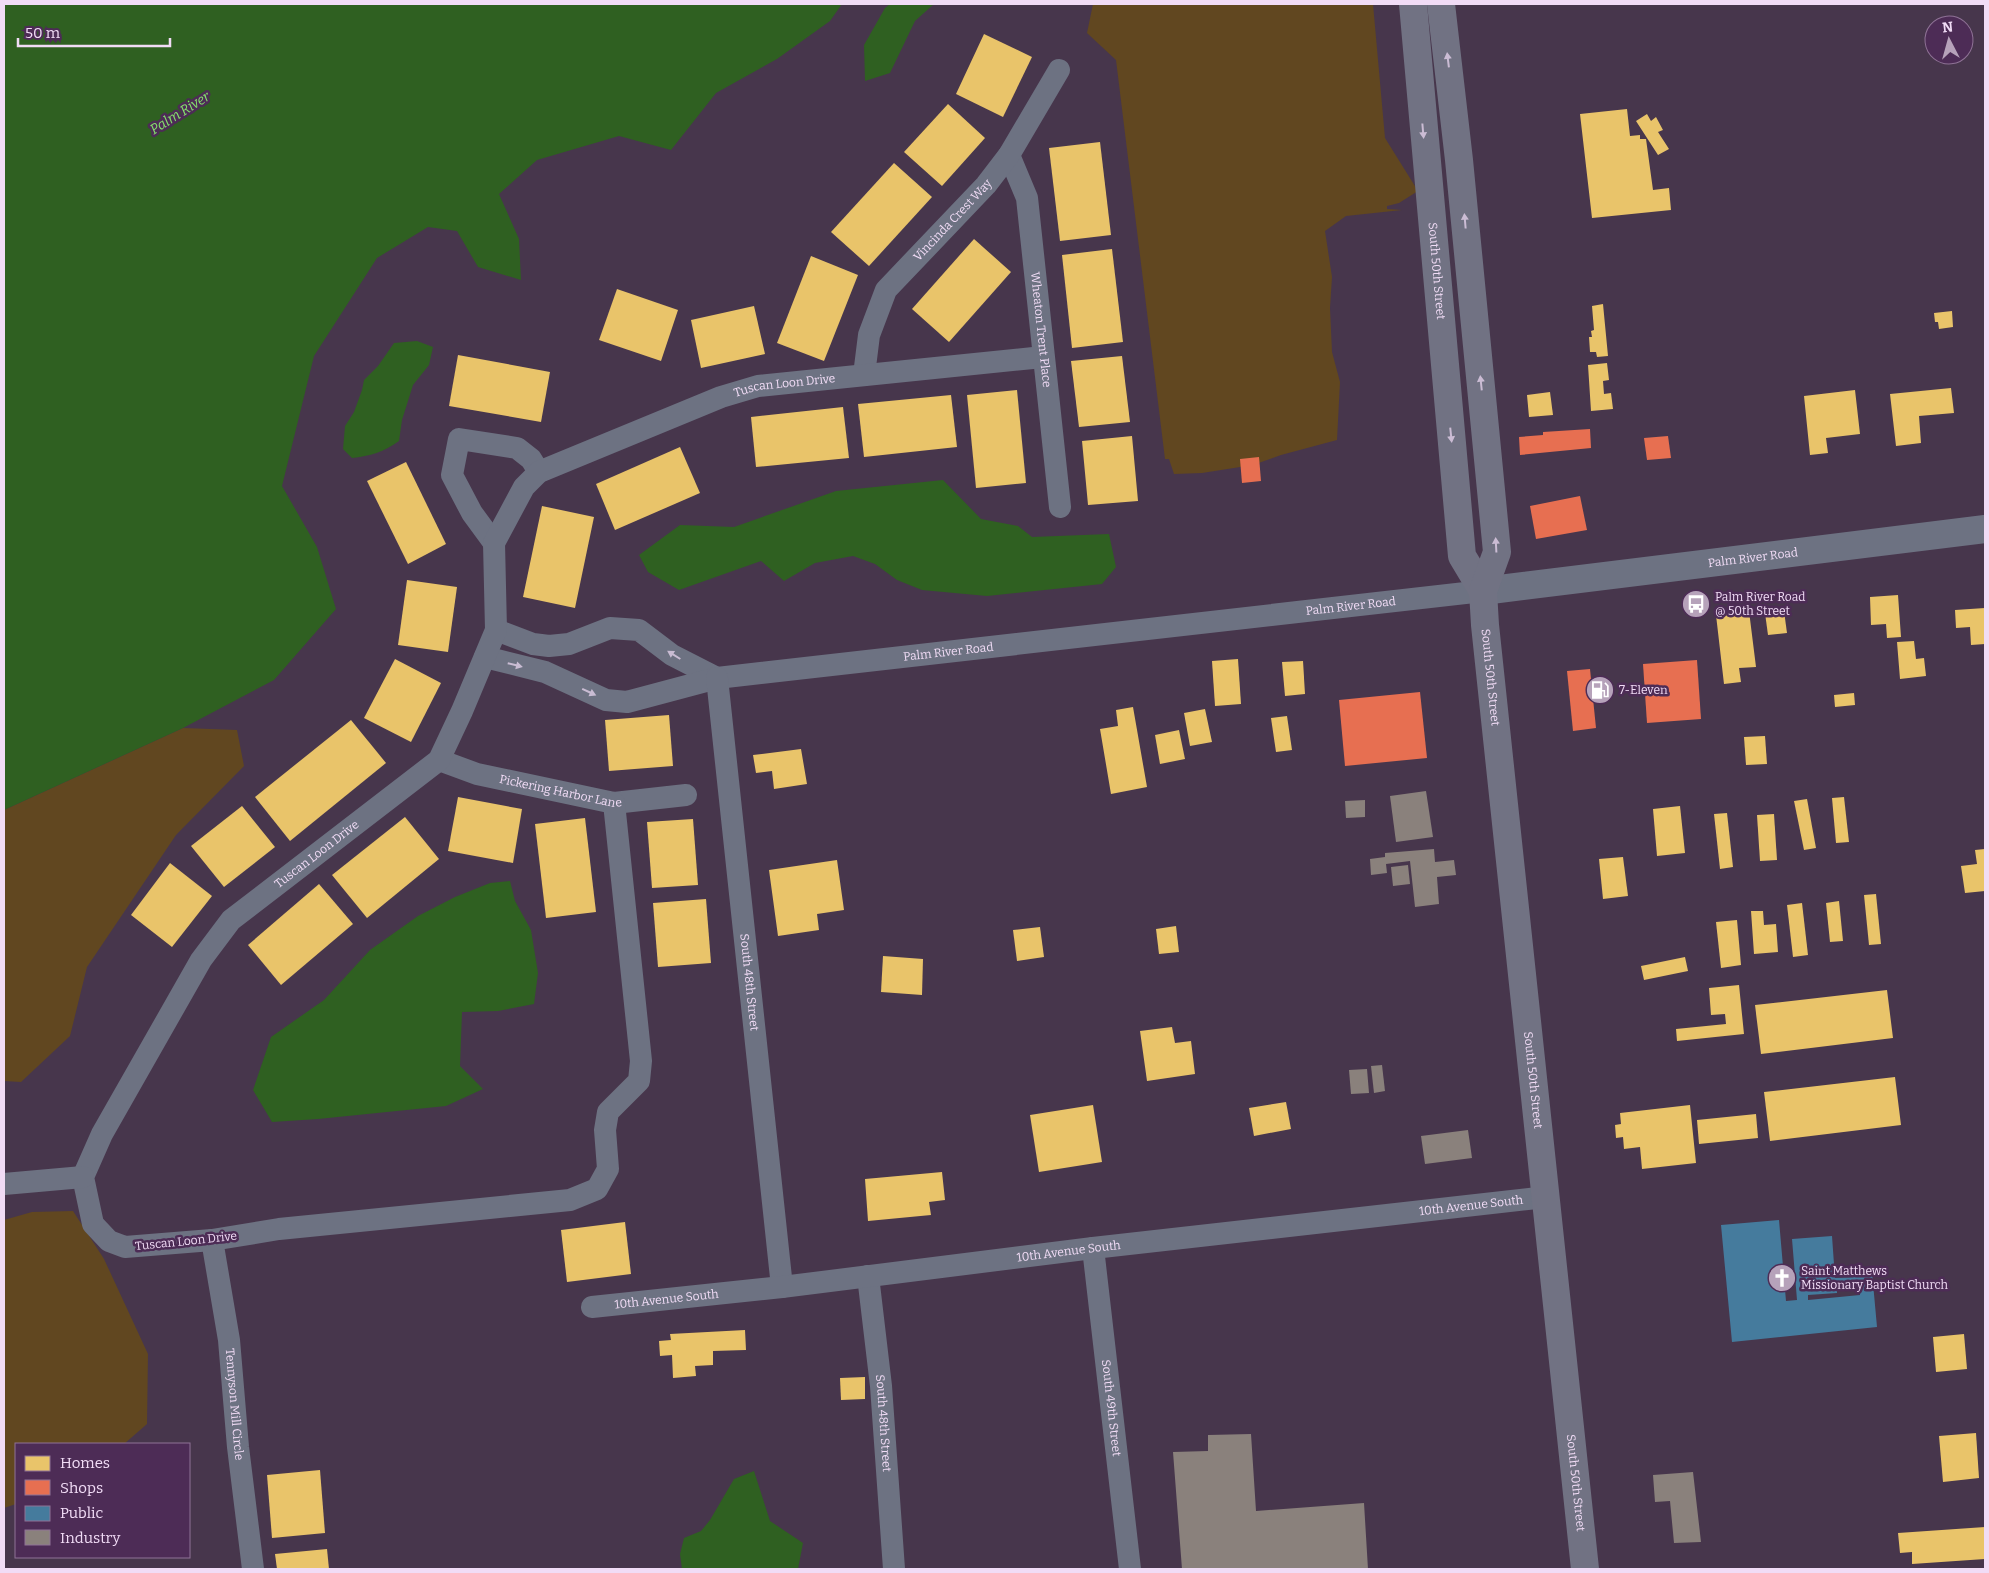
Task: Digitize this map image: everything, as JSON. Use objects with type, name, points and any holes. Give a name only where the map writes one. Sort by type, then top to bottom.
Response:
[{"type":"main road","name":"South 50th Street","points":[[1413,4],[1462,556],[1482,591],[1585,1569]]},
{"type":"main road","name":"South 50th Street","points":[[1441,4],[1458,152],[1497,552],[1482,591]]},
{"type":"street","name":"Vincinda Crest Way","points":[[864,375],[869,335],[886,290],[986,185],[1009,155],[1059,70]]},
{"type":"street","name":"Wheaton Trent Place","points":[[1009,155],[1027,198],[1060,507]]},
{"type":"street","name":"Tuscan Loon Drive","points":[[614,803],[641,1062],[639,1081],[608,1112],[605,1130],[608,1169],[597,1190],[570,1200],[279,1229],[212,1240],[125,1246],[109,1242],[94,1224],[83,1177],[102,1134],[201,960],[230,920],[439,760],[496,630],[494,543],[524,487],[539,472],[721,397],[758,386],[1043,357]]},
{"type":"street","points":[[494,543],[472,512],[452,475],[458,439],[517,448],[531,459],[539,472]]},
{"type":"street","name":"Palm River Road","points":[[485,657],[544,672],[606,700],[627,702],[717,678],[1482,591],[1985,529]]},
{"type":"street","points":[[496,630],[533,644],[549,646],[569,644],[610,628],[638,630],[672,655],[717,678]]},
{"type":"street","points":[[562,680],[569,644]]},
{"type":"street","name":"South 48th Street","points":[[717,678],[782,1287]]},
{"type":"street","name":"Pickering Harbor Lane","points":[[439,760],[477,774],[614,803],[686,795]]},
{"type":"street","points":[[4,1184],[83,1177]]},
{"type":"street","name":"10th Avenue South","points":[[592,1307],[782,1287],[1093,1248],[1546,1197]]},
{"type":"street","name":"Tennyson Mill Circle","points":[[212,1240],[229,1340],[238,1447],[253,1569]]},
{"type":"street","name":"South 49th Street","points":[[1093,1248],[1130,1569]]},
{"type":"street","name":"South 48th Street","points":[[868,1276],[881,1386],[894,1569]]},
{"type":"shaded area","points":[[1093,4],[1373,4],[1385,138],[1418,191],[1399,203],[1387,206],[1387,209],[1402,210],[1346,216],[1325,231],[1332,277],[1330,308],[1332,352],[1340,382],[1337,440],[1281,455],[1253,465],[1202,473],[1174,474],[1169,459],[1165,459],[1116,60],[1087,33]]},
{"type":"shaded area","points":[[183,728],[237,730],[244,766],[176,835],[87,967],[70,1036],[21,1082],[4,1081],[4,810]]},
{"type":"shaded area","points":[[73,1211],[104,1259],[148,1354],[147,1424],[125,1443],[15,1443],[15,1504],[4,1508],[4,1220],[32,1212]]},
{"type":"water","name":"Palm River","points":[[4,4],[842,4],[830,21],[777,59],[716,93],[671,150],[619,136],[537,160],[499,194],[519,239],[521,280],[478,267],[457,231],[428,227],[377,258],[314,356],[282,486],[317,547],[336,609],[274,680],[183,728],[4,810]]},
{"type":"water","points":[[890,4],[934,4],[915,21],[890,73],[865,81],[864,45],[885,8]]},
{"type":"water","points":[[417,341],[433,347],[429,365],[413,385],[402,420],[399,441],[377,453],[352,458],[343,449],[345,426],[354,412],[364,380],[378,366],[394,343]]},
{"type":"water","points":[[943,480],[981,519],[1018,526],[1032,537],[1109,534],[1116,567],[1102,584],[987,596],[922,590],[897,580],[875,564],[853,556],[815,563],[784,581],[761,561],[679,590],[648,572],[639,555],[680,525],[734,527],[836,491]]},
{"type":"water","points":[[510,881],[515,901],[531,930],[538,973],[534,1004],[498,1011],[462,1012],[460,1066],[483,1089],[446,1106],[272,1122],[253,1090],[271,1037],[324,1000],[370,950],[418,916],[455,897],[490,883]]},
{"type":"water","points":[[754,1471],[770,1521],[803,1543],[798,1569],[682,1569],[680,1554],[684,1538],[701,1531],[710,1520],[734,1479]]},
{"type":"building: Homes","points":[[984,34],[1032,57],[1003,117],[956,94]]},
{"type":"building: Homes","points":[[948,104],[985,138],[942,186],[904,152]]},
{"type":"building: Homes","points":[[1627,109],[1630,136],[1640,135],[1640,139],[1646,139],[1653,190],[1669,188],[1671,210],[1592,218],[1580,114]]},
{"type":"building: Homes","points":[[1647,114],[1651,121],[1656,117],[1663,130],[1658,132],[1669,149],[1658,155],[1636,121]]},
{"type":"building: Homes","points":[[1100,142],[1111,235],[1060,241],[1049,148]]},
{"type":"building: Homes","points":[[894,163],[932,197],[869,266],[831,232]]},
{"type":"building: Homes","points":[[974,239],[1011,272],[949,342],[912,309]]},
{"type":"building: Homes","points":[[1112,249],[1123,342],[1072,348],[1062,255]]},
{"type":"building: Homes","points":[[811,256],[858,275],[824,361],[777,343]]},
{"type":"building: Homes","points":[[617,289],[678,310],[661,361],[599,340]]},
{"type":"building: Homes","points":[[1603,304],[1608,356],[1597,357],[1596,352],[1590,352],[1589,337],[1592,337],[1591,331],[1594,330],[1592,306]]},
{"type":"building: Homes","points":[[754,306],[765,354],[701,368],[691,320]]},
{"type":"building: Homes","points":[[1952,311],[1953,327],[1939,329],[1938,322],[1935,322],[1934,313]]},
{"type":"building: Homes","points":[[458,355],[550,372],[541,422],[449,406]]},
{"type":"building: Homes","points":[[1122,356],[1130,422],[1079,427],[1071,361]]},
{"type":"building: Homes","points":[[1607,363],[1609,380],[1603,381],[1604,394],[1611,393],[1613,409],[1591,411],[1588,365]]},
{"type":"building: Homes","points":[[1951,388],[1954,413],[1919,416],[1921,443],[1896,446],[1890,394]]},
{"type":"building: Homes","points":[[1017,390],[1026,483],[976,488],[967,395]]},
{"type":"building: Homes","points":[[1855,390],[1860,434],[1826,438],[1828,453],[1810,455],[1804,396]]},
{"type":"building: Homes","points":[[1550,392],[1553,415],[1529,417],[1527,395]]},
{"type":"building: Homes","points":[[951,395],[957,447],[864,457],[858,404]]},
{"type":"building: Homes","points":[[843,407],[849,458],[756,467],[751,417]]},
{"type":"building: Homes","points":[[1132,436],[1138,501],[1088,505],[1082,441]]},
{"type":"building: Homes","points":[[680,447],[700,493],[615,530],[596,484]]},
{"type":"building: Homes","points":[[406,462],[446,544],[408,564],[367,481]]},
{"type":"building: Homes","points":[[542,506],[594,517],[575,608],[523,597]]},
{"type":"building: Homes","points":[[407,580],[457,587],[448,652],[398,645]]},
{"type":"building: Homes","points":[[1898,595],[1901,637],[1887,638],[1886,624],[1871,625],[1870,597]]},
{"type":"building: Homes","points":[[1985,608],[1985,644],[1971,645],[1970,627],[1956,628],[1955,610]]},
{"type":"building: Homes","points":[[1749,611],[1756,667],[1739,668],[1741,682],[1724,684],[1716,615]]},
{"type":"building: Homes","points":[[1784,611],[1787,633],[1768,635],[1765,613]]},
{"type":"building: Homes","points":[[1914,641],[1916,659],[1924,658],[1926,676],[1900,679],[1897,642]]},
{"type":"building: Homes","points":[[395,659],[441,683],[411,742],[364,718]]},
{"type":"building: Homes","points":[[1238,659],[1241,704],[1215,706],[1212,661]]},
{"type":"building: Homes","points":[[1303,661],[1305,694],[1285,696],[1282,662]]},
{"type":"building: Homes","points":[[1854,693],[1855,705],[1835,707],[1834,695]]},
{"type":"building: Homes","points":[[1133,707],[1147,787],[1111,794],[1100,729],[1118,726],[1116,710]]},
{"type":"building: Homes","points":[[1205,709],[1212,742],[1190,746],[1184,713]]},
{"type":"building: Homes","points":[[669,715],[673,766],[609,771],[605,720]]},
{"type":"building: Homes","points":[[1287,716],[1292,750],[1276,752],[1271,718]]},
{"type":"building: Homes","points":[[351,720],[386,763],[290,841],[255,797]]},
{"type":"building: Homes","points":[[1179,730],[1185,759],[1160,764],[1155,735]]},
{"type":"building: Homes","points":[[1765,736],[1767,764],[1746,765],[1744,737]]},
{"type":"building: Homes","points":[[801,749],[807,784],[774,789],[772,771],[756,773],[753,755]]},
{"type":"building: Homes","points":[[458,797],[522,809],[513,863],[448,851]]},
{"type":"building: Homes","points":[[1844,797],[1849,842],[1836,843],[1832,798]]},
{"type":"building: Homes","points":[[1807,799],[1816,848],[1804,850],[1794,801]]},
{"type":"building: Homes","points":[[242,806],[275,847],[224,887],[191,846]]},
{"type":"building: Homes","points":[[1680,806],[1685,853],[1657,856],[1653,809]]},
{"type":"building: Homes","points":[[1727,813],[1733,867],[1720,869],[1714,814]]},
{"type":"building: Homes","points":[[1774,814],[1777,860],[1760,861],[1757,815]]},
{"type":"building: Homes","points":[[405,817],[439,859],[367,918],[332,875]]},
{"type":"building: Homes","points":[[585,818],[596,912],[546,918],[535,824]]},
{"type":"building: Homes","points":[[693,819],[698,885],[652,888],[647,822]]},
{"type":"building: Homes","points":[[1985,849],[1985,891],[1965,893],[1961,866],[1977,864],[1975,850]]},
{"type":"building: Homes","points":[[1623,857],[1628,896],[1603,899],[1599,859]]},
{"type":"building: Homes","points":[[837,860],[844,910],[817,914],[819,930],[778,936],[769,870]]},
{"type":"building: Homes","points":[[170,863],[212,896],[172,947],[131,915]]},
{"type":"building: Homes","points":[[319,884],[353,924],[281,985],[248,945]]},
{"type":"building: Homes","points":[[1876,894],[1881,944],[1869,945],[1864,895]]},
{"type":"building: Homes","points":[[706,899],[711,963],[658,967],[653,903]]},
{"type":"building: Homes","points":[[1839,901],[1843,941],[1830,942],[1826,903]]},
{"type":"building: Homes","points":[[1802,903],[1808,955],[1793,957],[1787,905]]},
{"type":"building: Homes","points":[[1751,911],[1763,911],[1764,925],[1776,924],[1778,952],[1754,954]]},
{"type":"building: Homes","points":[[1737,920],[1741,965],[1721,968],[1716,922]]},
{"type":"building: Homes","points":[[1176,926],[1179,952],[1159,954],[1156,929]]},
{"type":"building: Homes","points":[[1040,927],[1044,957],[1017,961],[1013,930]]},
{"type":"building: Homes","points":[[883,956],[923,959],[922,995],[881,992]]},
{"type":"building: Homes","points":[[1685,957],[1688,971],[1644,980],[1641,966]]},
{"type":"building: Homes","points":[[1739,985],[1744,1034],[1677,1041],[1676,1029],[1726,1024],[1725,1014],[1711,1015],[1709,988]]},
{"type":"building: Homes","points":[[1887,990],[1893,1038],[1761,1054],[1755,1005]]},
{"type":"building: Homes","points":[[1172,1027],[1175,1043],[1191,1041],[1195,1074],[1147,1081],[1140,1031]]},
{"type":"building: Homes","points":[[1895,1077],[1901,1125],[1770,1141],[1764,1092]]},
{"type":"building: Homes","points":[[1286,1102],[1291,1129],[1254,1136],[1249,1108]]},
{"type":"building: Homes","points":[[1093,1105],[1102,1162],[1039,1172],[1030,1115]]},
{"type":"building: Homes","points":[[1690,1105],[1696,1163],[1642,1169],[1640,1147],[1624,1149],[1623,1137],[1616,1138],[1615,1125],[1621,1124],[1620,1113]]},
{"type":"building: Homes","points":[[1756,1114],[1758,1138],[1699,1144],[1697,1120]]},
{"type":"building: Homes","points":[[942,1172],[945,1200],[929,1202],[931,1215],[868,1221],[865,1179]]},
{"type":"building: Homes","points":[[625,1222],[631,1274],[567,1282],[561,1230]]},
{"type":"building: Homes","points":[[745,1330],[746,1350],[713,1351],[713,1365],[695,1366],[696,1376],[673,1378],[672,1355],[660,1356],[659,1341],[671,1340],[670,1334]]},
{"type":"building: Homes","points":[[1964,1334],[1967,1369],[1936,1372],[1933,1337]]},
{"type":"building: Homes","points":[[865,1377],[865,1399],[841,1400],[840,1378]]},
{"type":"building: Homes","points":[[1976,1433],[1979,1478],[1943,1482],[1939,1436]]},
{"type":"building: Homes","points":[[320,1470],[325,1533],[272,1538],[267,1475]]},
{"type":"building: Homes","points":[[1985,1527],[1985,1559],[1912,1564],[1912,1552],[1900,1553],[1898,1533]]},
{"type":"building: Homes","points":[[327,1549],[329,1569],[277,1569],[275,1554]]},
{"type":"building: Shops","points":[[1590,429],[1591,448],[1520,455],[1519,437],[1543,435],[1543,432]]},
{"type":"building: Shops","points":[[1668,436],[1671,458],[1647,460],[1644,438]]},
{"type":"building: Shops","points":[[1259,457],[1261,481],[1242,483],[1240,459]]},
{"type":"building: Shops","points":[[1580,496],[1587,530],[1536,539],[1530,506]]},
{"type":"building: Shops","points":[[1697,660],[1701,719],[1647,723],[1643,664]]},
{"type":"building: Shops","points":[[1590,669],[1596,728],[1573,731],[1567,671]]},
{"type":"building: Shops","points":[[1420,692],[1427,758],[1345,766],[1339,700]]},
{"type":"building: Public","points":[[1779,1220],[1786,1301],[1797,1300],[1792,1239],[1832,1236],[1835,1278],[1858,1277],[1857,1273],[1872,1272],[1877,1327],[1732,1342],[1721,1225]],"holes":[[[1859,1284],[1860,1295],[1808,1300],[1808,1295],[1837,1293],[1837,1286]]]},
{"type":"building: Industry","points":[[1426,791],[1433,837],[1396,842],[1390,796]]},
{"type":"building: Industry","points":[[1365,800],[1365,817],[1346,818],[1345,801]]},
{"type":"building: Industry","points":[[1434,849],[1435,862],[1454,860],[1456,875],[1437,877],[1439,904],[1415,907],[1410,861],[1386,864],[1387,873],[1371,875],[1370,859],[1385,857],[1385,853]]},
{"type":"building: Industry","points":[[1408,865],[1410,884],[1393,886],[1391,867]]},
{"type":"building: Industry","points":[[1382,1065],[1385,1091],[1374,1093],[1371,1066]]},
{"type":"building: Industry","points":[[1367,1069],[1369,1093],[1351,1094],[1349,1070]]},
{"type":"building: Industry","points":[[1468,1130],[1472,1158],[1425,1164],[1421,1136]]},
{"type":"building: Industry","points":[[1251,1434],[1256,1511],[1364,1503],[1368,1569],[1182,1569],[1173,1452],[1208,1451],[1208,1435]]},
{"type":"building: Industry","points":[[1693,1472],[1701,1542],[1674,1543],[1670,1501],[1655,1502],[1653,1475]]},
{"type":"place","name":"Palm River Road @ 50th Street","points":[[1696,604]]},
{"type":"place","name":"7-Eleven","points":[[1600,690]]},
{"type":"place","name":"Saint Matthews Missionary Baptist Church","points":[[1782,1278]]}]
